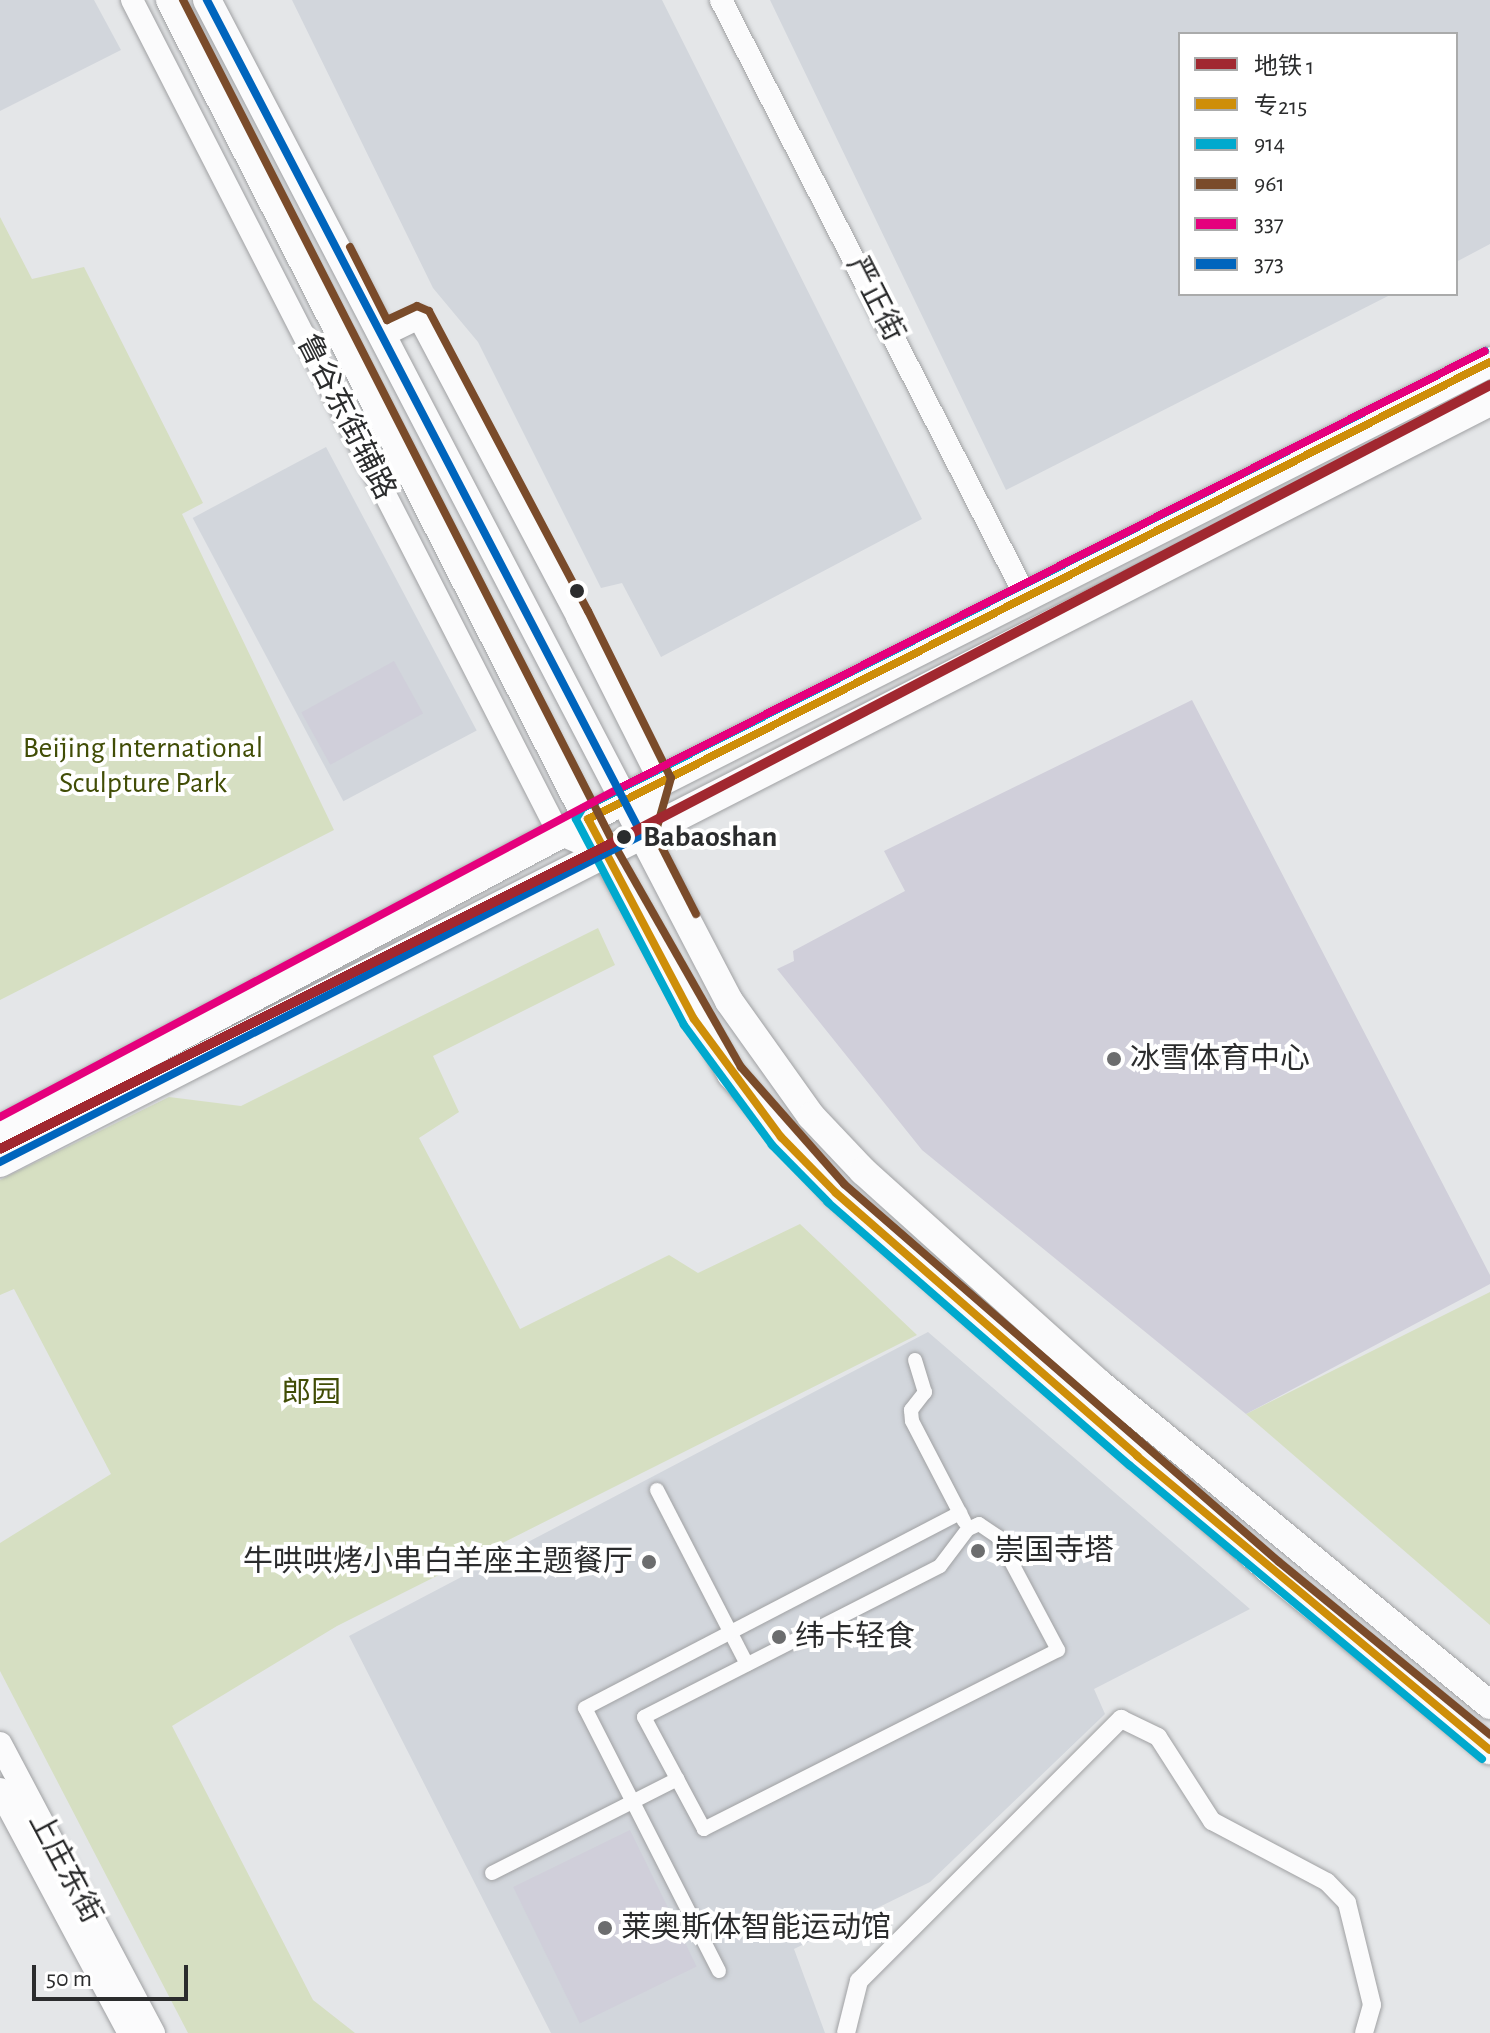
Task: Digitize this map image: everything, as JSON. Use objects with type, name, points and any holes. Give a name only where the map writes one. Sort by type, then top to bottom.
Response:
[{"type":"highway","points":[[0,1131],[623,800],[1027,599],[1490,362]]},
{"type":"highway","points":[[0,1162],[1490,401]]},
{"type":"main road","points":[[170,0],[605,854],[731,1074],[836,1193],[1271,1571],[1490,1750]]},
{"type":"main road","points":[[207,0],[623,800],[754,1039],[811,1116],[863,1171],[1096,1381],[1490,1705]]},
{"type":"main road","name":"上庄东街","points":[[0,1744],[153,2033]]},
{"type":"main road","name":"上庄东街","points":[[0,1790],[130,2033]]},
{"type":"street","name":"鲁谷东街辅路","points":[[132,0],[559,834]]},
{"type":"street","name":"严正街","points":[[721,0],[1027,599]]},
{"type":"street","points":[[382,336],[419,318],[660,782],[642,835]]},
{"type":"street","points":[[559,834],[605,854]]},
{"type":"street","points":[[915,1360],[925,1392],[911,1410],[912,1421],[968,1529]]},
{"type":"street","points":[[657,1490],[747,1664]]},
{"type":"street","points":[[719,1971],[585,1708],[960,1513]]},
{"type":"street","points":[[979,1524],[998,1537],[1058,1650],[704,1829],[644,1717],[940,1566],[968,1529],[979,1524]]},
{"type":"street","points":[[846,2033],[859,1981],[1121,1719],[1158,1737],[1212,1821],[1327,1882],[1347,1903],[1372,2005],[1364,2033]]},
{"type":"street","points":[[492,1873],[677,1779]]},
{"type":"shaded area","points":[[0,0],[94,0],[121,50],[0,111]]},
{"type":"shaded area","points":[[292,0],[662,0],[922,519],[661,657],[622,583],[601,588],[478,342],[433,288]]},
{"type":"shaded area","points":[[770,0],[1490,0],[1490,244],[1458,261],[1458,32],[1178,32],[1178,296],[1388,296],[1006,490]]},
{"type":"shaded area","points":[[326,447],[477,730],[343,801],[193,518]]},
{"type":"shaded area","points":[[928,1332],[1250,1609],[1094,1689],[1105,1714],[930,1882],[794,1949],[825,2033],[551,2033],[349,1636]]},
{"type":"green space","name":"Beijing International Sculpture Park","points":[[0,217],[32,279],[84,267],[203,503],[182,514],[334,830],[0,1000]]},
{"type":"green space","name":"郎园","points":[[598,928],[615,965],[433,1056],[459,1112],[419,1138],[520,1329],[669,1255],[698,1273],[800,1224],[917,1335],[337,1626],[172,1726],[313,2000],[355,2033],[188,2033],[0,1671],[0,1543],[111,1474],[14,1289],[0,1295],[0,1180],[169,1097],[241,1106]]},
{"type":"green space","points":[[1490,1292],[1490,1625],[1246,1414]]},
{"type":"building","points":[[394,661],[423,713],[330,765],[301,712]]},
{"type":"building","name":"冰雪体育中心","points":[[1192,700],[1490,1275],[1490,1284],[1246,1414],[922,1150],[777,969],[794,961],[793,951],[905,891],[884,851]]},
{"type":"building","name":"莱奥斯体智能运动馆","points":[[630,1830],[697,1967],[580,2024],[513,1887]]},
{"type":"metro line","name":"1","points":[[0,1149],[624,837],[1490,385]]},
{"type":"transit line","name":"961","points":[[183,0],[616,848],[741,1067],[844,1184],[1279,1562],[1490,1735]]},
{"type":"transit line","name":"373","points":[[0,1162],[642,835],[207,0]]},
{"type":"transit line","name":"961","points":[[350,247],[387,320],[417,306],[429,311],[588,611],[671,778],[655,834],[696,914]]},
{"type":"transit line","name":"914","points":[[1482,1759],[1129,1465],[828,1202],[772,1145],[684,1025],[576,819],[583,808],[1485,351]]},
{"type":"transit line","name":"337","points":[[0,1117],[618,789],[1485,351]]},
{"type":"transit line","name":"专215","points":[[1490,362],[588,819],[694,1019],[781,1137],[836,1193],[1137,1456],[1490,1750]]},
{"type":"place","name":"Babaoshan","points":[[624,837]]},
{"type":"place","name":"冰雪体育中心","points":[[1114,1059]]},
{"type":"place","name":"崇国寺塔","points":[[978,1551]]},
{"type":"place","name":"牛哄哄烤小串白羊座主题餐厅","points":[[649,1562]]},
{"type":"place","name":"纬卡轻食","points":[[779,1637]]},
{"type":"place","name":"莱奥斯体智能运动馆","points":[[605,1928]]}]
